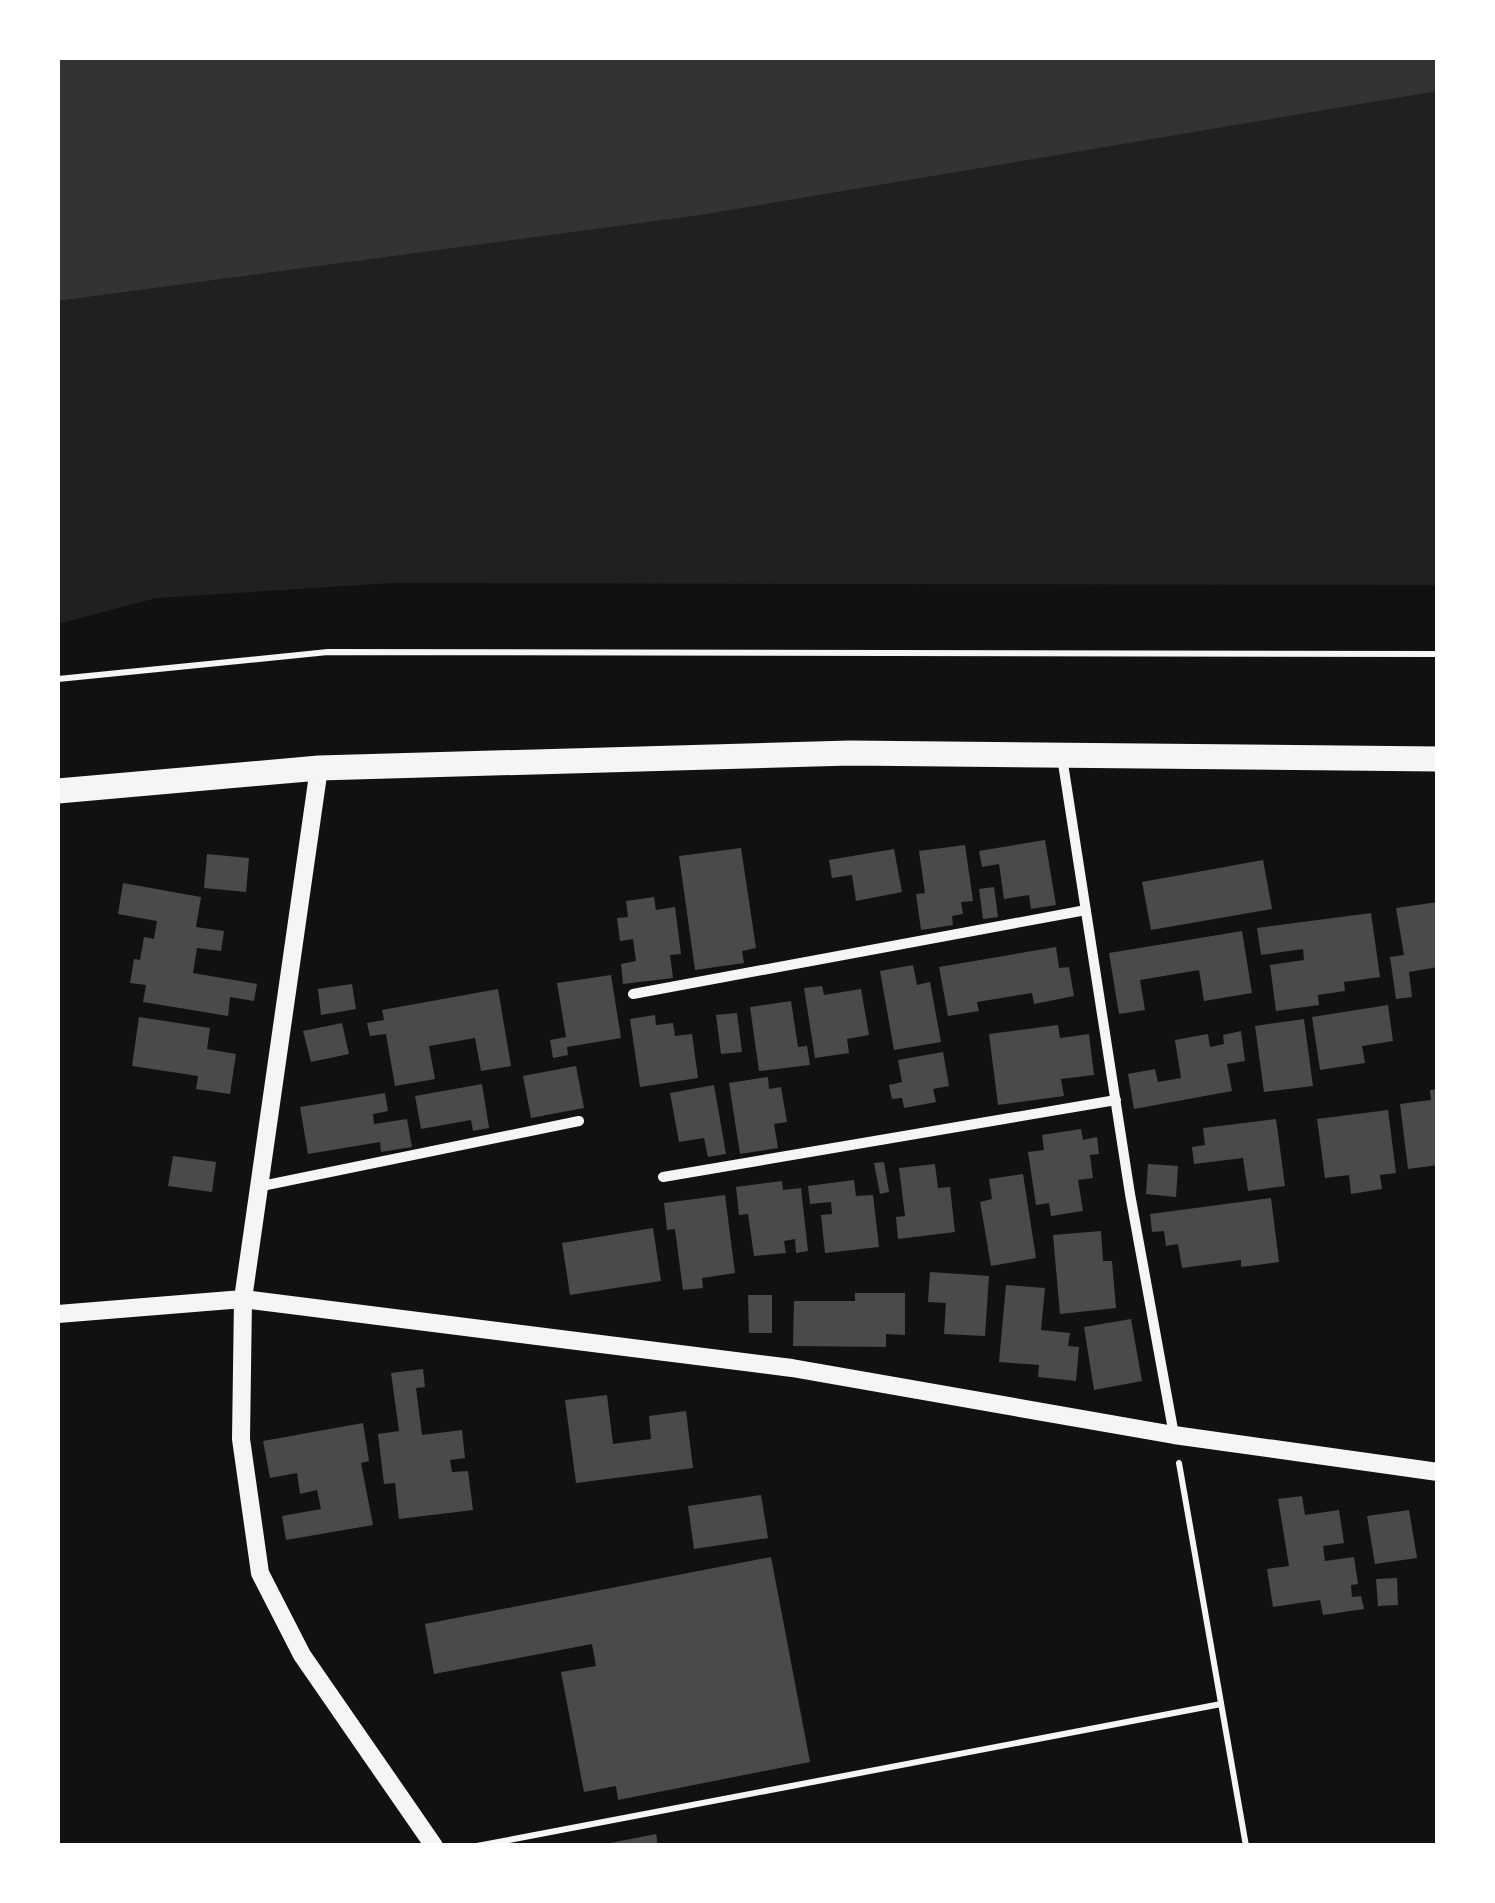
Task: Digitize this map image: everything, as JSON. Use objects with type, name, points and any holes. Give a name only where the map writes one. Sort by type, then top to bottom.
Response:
[{"type":"main road","points":[[58,792],[319,768],[850,753],[1438,758]]},
{"type":"street","points":[[1062,757],[1174,1435]]},
{"type":"street","points":[[319,768],[243,1299],[241,1439],[260,1574],[302,1655],[434,1846]]},
{"type":"street","points":[[633,994],[1086,910]]},
{"type":"street","points":[[663,1177],[1116,1100]]},
{"type":"street","points":[[257,1187],[579,1121]]},
{"type":"street","points":[[58,1314],[243,1299],[792,1368],[1174,1435],[1438,1472]]},
{"type":"path","points":[[58,679],[328,652],[1438,654]]},
{"type":"path","points":[[1174,1435],[1246,1846]]},
{"type":"path","points":[[477,1846],[1222,1704]]},
{"type":"shaded area","points":[[58,58],[1437,58],[1438,91],[701,215],[58,301]]},
{"type":"shaded area","points":[[1437,91],[1437,585],[392,583],[156,598],[58,624],[58,301],[701,215]]},
{"type":"building","points":[[1045,840],[1056,905],[1031,909],[1029,895],[1004,899],[999,864],[982,867],[979,851]]},
{"type":"building","points":[[965,845],[973,901],[961,902],[963,914],[952,916],[953,925],[921,930],[916,894],[925,893],[919,851]]},
{"type":"building","points":[[741,848],[756,948],[742,951],[744,963],[695,970],[679,856]]},
{"type":"building","points":[[894,849],[902,892],[856,901],[852,875],[832,878],[829,860]]},
{"type":"building","points":[[207,854],[249,858],[246,892],[204,888]]},
{"type":"building","points":[[1263,860],[1272,909],[1151,930],[1142,882]]},
{"type":"building","points":[[123,883],[201,897],[196,927],[224,931],[221,951],[197,948],[193,973],[257,984],[254,1001],[230,997],[228,1016],[143,1002],[146,985],[130,983],[134,959],[140,960],[144,937],[154,939],[157,921],[118,914]]},
{"type":"building","points":[[994,887],[998,917],[983,919],[979,889]]},
{"type":"building","points":[[654,897],[656,910],[675,907],[681,954],[670,955],[673,978],[623,984],[621,964],[636,961],[633,939],[620,941],[617,918],[628,917],[626,901]]},
{"type":"building","points":[[1438,902],[1438,967],[1409,972],[1412,997],[1396,999],[1390,957],[1404,955],[1396,908]]},
{"type":"building","points":[[1371,913],[1380,977],[1344,982],[1345,991],[1318,995],[1319,1005],[1276,1011],[1270,965],[1304,960],[1303,949],[1261,955],[1257,928]]},
{"type":"building","points":[[1242,931],[1252,993],[1204,1001],[1199,970],[1140,980],[1145,1010],[1119,1014],[1109,953]]},
{"type":"building","points":[[1056,947],[1059,968],[1069,967],[1074,996],[1034,1004],[1032,993],[977,1002],[979,1011],[948,1016],[939,967]]},
{"type":"building","points":[[913,965],[917,985],[930,982],[941,1042],[894,1050],[880,971]]},
{"type":"building","points":[[611,975],[621,1038],[567,1047],[568,1055],[553,1058],[550,1040],[566,1037],[557,983]]},
{"type":"building","points":[[352,984],[356,1009],[321,1015],[318,989]]},
{"type":"building","points":[[822,986],[824,995],[861,989],[869,1035],[847,1039],[849,1053],[815,1058],[804,988]]},
{"type":"building","points":[[498,989],[511,1066],[481,1071],[475,1038],[429,1046],[435,1079],[395,1086],[386,1034],[370,1036],[367,1023],[384,1020],[382,1010]]},
{"type":"building","points":[[791,1001],[798,1047],[807,1046],[810,1065],[759,1071],[750,1007]]},
{"type":"building","points":[[1388,1005],[1393,1041],[1362,1046],[1365,1063],[1320,1070],[1312,1017]]},
{"type":"building","points":[[737,1013],[742,1052],[721,1054],[716,1015]]},
{"type":"building","points":[[655,1015],[656,1025],[673,1023],[675,1036],[692,1034],[698,1078],[640,1087],[630,1019]]},
{"type":"building","points":[[139,1017],[210,1028],[207,1049],[236,1054],[230,1094],[196,1089],[198,1076],[132,1066]]},
{"type":"building","points":[[1304,1019],[1313,1086],[1264,1092],[1255,1026]]},
{"type":"building","points":[[342,1023],[349,1054],[311,1062],[303,1031]]},
{"type":"building","points":[[1058,1025],[1060,1038],[1089,1034],[1094,1075],[1061,1079],[1064,1096],[998,1105],[989,1034]]},
{"type":"building","points":[[1241,1031],[1245,1061],[1227,1064],[1232,1091],[1134,1109],[1128,1074],[1155,1069],[1158,1082],[1181,1078],[1175,1040],[1208,1034],[1210,1047],[1224,1044],[1223,1035]]},
{"type":"building","points":[[943,1052],[949,1086],[933,1089],[936,1102],[904,1108],[902,1098],[892,1099],[889,1085],[902,1082],[898,1060]]},
{"type":"building","points":[[576,1066],[584,1108],[531,1118],[523,1076]]},
{"type":"building","points":[[768,1077],[769,1089],[781,1087],[787,1122],[774,1124],[778,1148],[740,1154],[729,1083]]},
{"type":"building","points":[[482,1084],[489,1128],[473,1131],[471,1120],[421,1129],[415,1096]]},
{"type":"building","points":[[714,1085],[726,1154],[708,1157],[704,1138],[679,1142],[670,1093]]},
{"type":"building","points":[[1438,1089],[1438,1165],[1408,1169],[1400,1104],[1431,1100],[1430,1090]]},
{"type":"building","points":[[385,1093],[388,1111],[373,1114],[374,1124],[407,1119],[412,1147],[381,1152],[380,1142],[308,1154],[300,1107]]},
{"type":"building","points":[[1388,1110],[1396,1173],[1380,1175],[1382,1189],[1351,1194],[1349,1175],[1325,1178],[1317,1119]]},
{"type":"building","points":[[1276,1119],[1285,1186],[1248,1191],[1243,1158],[1194,1164],[1192,1147],[1205,1145],[1203,1128]]},
{"type":"building","points":[[1081,1129],[1083,1140],[1097,1137],[1099,1154],[1090,1155],[1093,1178],[1078,1180],[1083,1211],[1051,1216],[1049,1203],[1036,1205],[1028,1152],[1044,1150],[1042,1135]]},
{"type":"building","points":[[173,1156],[216,1162],[212,1192],[168,1186]]},
{"type":"building","points":[[884,1162],[889,1192],[880,1194],[874,1163]]},
{"type":"building","points":[[935,1164],[938,1188],[950,1187],[955,1232],[898,1239],[896,1217],[905,1216],[899,1168]]},
{"type":"building","points":[[1148,1164],[1178,1166],[1176,1197],[1146,1194]]},
{"type":"building","points":[[1023,1174],[1036,1258],[991,1266],[980,1202],[992,1199],[989,1179]]},
{"type":"building","points":[[854,1180],[856,1196],[873,1195],[879,1247],[825,1253],[821,1215],[832,1214],[831,1202],[810,1204],[808,1186]]},
{"type":"building","points":[[782,1181],[783,1190],[801,1188],[808,1251],[796,1253],[795,1239],[784,1241],[786,1253],[754,1256],[748,1214],[739,1215],[736,1187]]},
{"type":"building","points":[[725,1195],[735,1273],[702,1278],[703,1288],[683,1290],[675,1229],[667,1230],[664,1203]]},
{"type":"building","points":[[1271,1198],[1279,1262],[1241,1267],[1241,1260],[1182,1268],[1178,1244],[1166,1246],[1164,1231],[1152,1232],[1150,1214]]},
{"type":"building","points":[[653,1228],[661,1281],[570,1295],[562,1243]]},
{"type":"building","points":[[1101,1231],[1103,1261],[1112,1261],[1116,1308],[1060,1314],[1053,1235]]},
{"type":"building","points":[[930,1272],[989,1276],[985,1336],[944,1334],[946,1303],[928,1302]]},
{"type":"building","points":[[1006,1285],[1045,1288],[1041,1330],[1070,1333],[1068,1346],[1079,1347],[1076,1381],[1038,1377],[1039,1365],[999,1362]]},
{"type":"building","points":[[855,1293],[905,1293],[905,1335],[886,1334],[886,1347],[793,1346],[794,1301],[855,1301]]},
{"type":"building","points":[[748,1295],[772,1295],[772,1333],[749,1333]]},
{"type":"building","points":[[1131,1319],[1142,1381],[1094,1390],[1084,1327]]},
{"type":"building","points":[[423,1369],[425,1387],[416,1388],[422,1435],[462,1430],[465,1458],[450,1460],[452,1472],[468,1471],[473,1510],[399,1519],[395,1483],[384,1484],[378,1434],[399,1431],[391,1373]]},
{"type":"building","points":[[607,1395],[613,1444],[651,1439],[649,1416],[686,1411],[693,1468],[576,1483],[565,1400]]},
{"type":"building","points":[[363,1423],[369,1461],[361,1463],[373,1525],[286,1540],[282,1516],[321,1509],[317,1490],[300,1494],[297,1473],[270,1478],[263,1441]]},
{"type":"building","points":[[761,1495],[768,1538],[694,1549],[688,1506]]},
{"type":"building","points":[[1302,1496],[1305,1515],[1339,1510],[1344,1543],[1323,1546],[1325,1561],[1354,1557],[1358,1584],[1351,1585],[1352,1597],[1361,1596],[1364,1609],[1323,1615],[1320,1600],[1273,1607],[1267,1569],[1289,1566],[1278,1499]]},
{"type":"building","points":[[1409,1510],[1417,1558],[1375,1564],[1367,1516]]},
{"type":"building","points":[[771,1557],[810,1762],[618,1800],[616,1786],[584,1792],[561,1672],[596,1666],[592,1644],[434,1674],[425,1624]]},
{"type":"building","points":[[1397,1578],[1398,1605],[1378,1606],[1376,1579]]},
{"type":"building","points":[[656,1834],[658,1846],[605,1846],[605,1844]]}]
